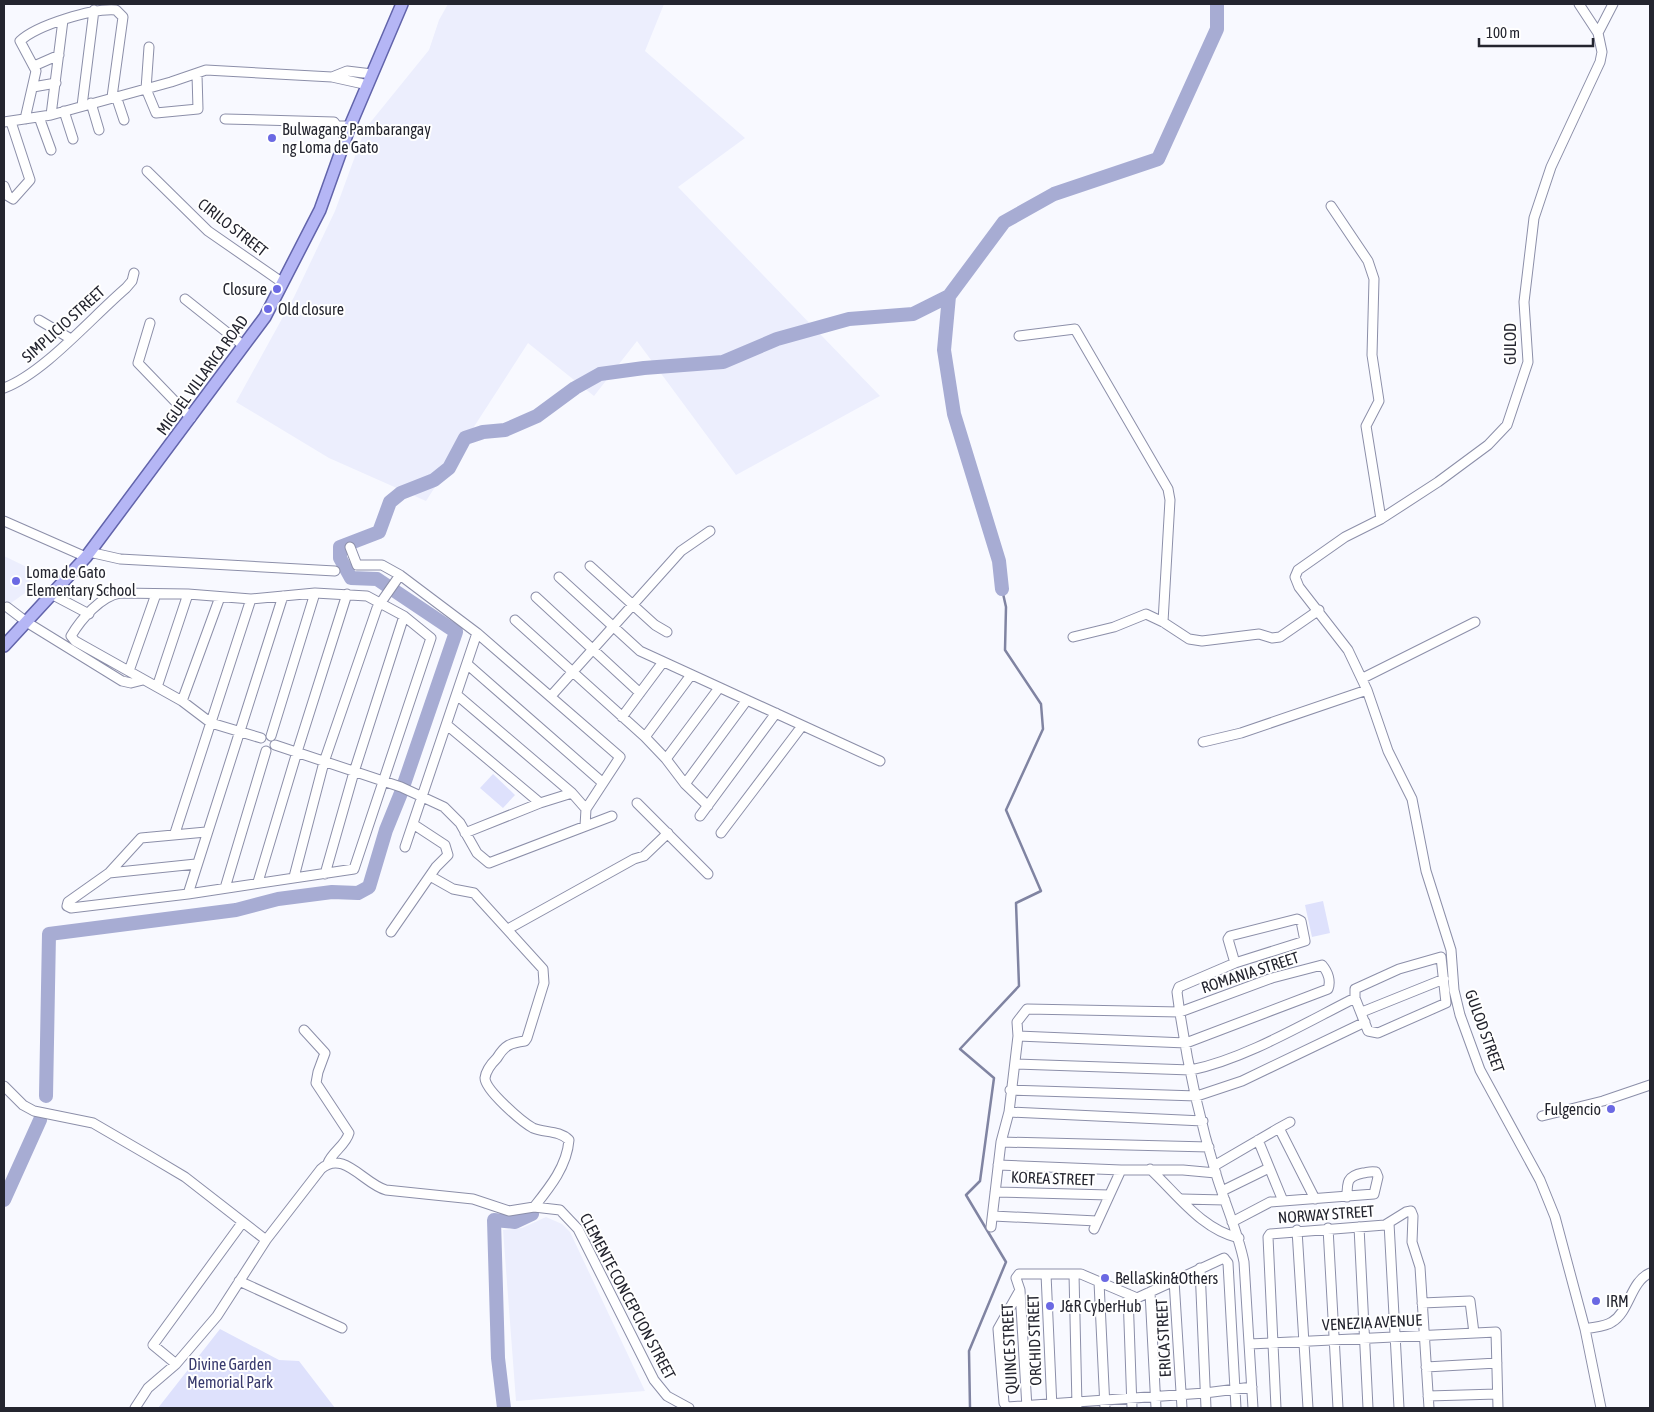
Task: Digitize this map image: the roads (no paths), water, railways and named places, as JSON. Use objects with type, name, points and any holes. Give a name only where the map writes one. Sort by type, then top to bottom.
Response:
[{"type":"main road","name":"MIGUEL VILLARICA ROAD","points":[[4,646],[53,595],[88,554],[265,317],[320,210],[350,126],[402,4]]},
{"type":"street","points":[[1579,4],[1598,33],[1613,4]]},
{"type":"street","points":[[94,10],[87,105],[99,130]]},
{"type":"street","points":[[25,119],[33,88],[34,66],[20,46],[20,41],[63,20],[94,10],[116,10],[123,17],[114,97],[124,120]]},
{"type":"street","points":[[51,114],[63,20]]},
{"type":"street","name":"GULOD","points":[[1319,610],[1299,587],[1295,577],[1298,570],[1344,537],[1381,519],[1438,482],[1488,445],[1507,425],[1528,362],[1524,302],[1534,218],[1551,167],[1600,62],[1602,52],[1598,33]]},
{"type":"street","points":[[149,46],[146,89],[152,109],[158,114],[200,107],[196,75]]},
{"type":"street","points":[[34,66],[59,55]]},
{"type":"street","points":[[4,186],[9,198],[13,199],[30,180],[7,122],[87,105],[196,75],[206,70],[370,79]]},
{"type":"street","points":[[33,88],[56,83]]},
{"type":"street","points":[[64,111],[73,139]]},
{"type":"street","points":[[40,116],[51,150]]},
{"type":"street","points":[[225,119],[334,122],[337,126],[350,126]]},
{"type":"street","name":"CIRILO STREET","points":[[147,171],[208,231],[283,283]]},
{"type":"street","points":[[1331,206],[1368,262],[1374,279],[1372,355],[1379,401],[1366,426],[1381,519]]},
{"type":"street","name":"SIMPLICIO STREET","points":[[4,388],[21,380],[71,339],[126,288],[132,281],[134,273]]},
{"type":"street","points":[[185,299],[244,346]]},
{"type":"street","points":[[39,320],[71,339]]},
{"type":"street","points":[[150,324],[138,363],[191,418]]},
{"type":"street","points":[[1019,336],[1075,329],[1168,489],[1170,500],[1163,622]]},
{"type":"street","points":[[4,521],[88,554],[120,559],[336,571]]},
{"type":"street","points":[[551,696],[680,551],[710,531]]},
{"type":"street","points":[[350,546],[357,565],[382,565],[400,575],[477,632],[620,756],[586,809],[586,826]]},
{"type":"street","points":[[590,566],[656,625],[667,632]]},
{"type":"street","points":[[294,877],[324,762],[381,602],[400,575]]},
{"type":"street","points":[[559,577],[640,651],[880,761]]},
{"type":"street","points":[[271,736],[315,593]]},
{"type":"street","points":[[206,832],[175,833],[141,838],[109,872],[68,902],[68,906],[71,908],[188,894],[354,869],[431,638],[404,616],[381,602],[367,596],[348,594],[315,593],[250,599],[188,594],[111,594],[89,614],[72,636],[75,641],[182,701],[211,723],[261,738],[265,735],[271,736],[275,745]]},
{"type":"street","points":[[129,671],[156,594]]},
{"type":"street","points":[[157,688],[188,594]]},
{"type":"street","points":[[258,882],[297,752],[348,594]]},
{"type":"street","points":[[53,595],[89,614]]},
{"type":"street","points":[[188,894],[206,832],[283,596]]},
{"type":"street","points":[[182,701],[220,597]]},
{"type":"street","points":[[536,598],[640,693]]},
{"type":"street","points":[[175,833],[250,599]]},
{"type":"street","points":[[7,606],[28,622],[122,681],[143,680]]},
{"type":"street","points":[[1073,637],[1114,627],[1146,614],[1163,622],[1189,639],[1202,642],[1259,634],[1272,638],[1280,637],[1319,610]]},
{"type":"street","name":"GULOD STREET","points":[[1319,610],[1348,650],[1368,690],[1388,751],[1412,799],[1426,871],[1451,950],[1454,990],[1460,1016],[1480,1070],[1540,1180],[1555,1216],[1584,1329],[1601,1408]]},
{"type":"street","points":[[324,874],[354,772],[404,616]]},
{"type":"street","points":[[515,620],[645,737],[666,758],[685,784],[708,806]]},
{"type":"street","points":[[1362,678],[1475,622]]},
{"type":"street","points":[[405,847],[477,632]]},
{"type":"street","points":[[622,717],[663,662]]},
{"type":"street","points":[[467,664],[603,783]]},
{"type":"street","points":[[645,737],[691,675]]},
{"type":"street","points":[[666,758],[719,688]]},
{"type":"street","points":[[1203,742],[1241,733],[1368,690]]},
{"type":"street","points":[[457,695],[572,793],[586,809]]},
{"type":"street","points":[[685,784],[747,700]]},
{"type":"street","points":[[700,816],[776,714]]},
{"type":"street","points":[[447,725],[540,803]]},
{"type":"street","points":[[721,833],[802,726]]},
{"type":"street","points":[[261,738],[260,746],[266,751]]},
{"type":"street","points":[[275,745],[384,781],[444,807],[460,823],[477,853],[489,863],[612,816]]},
{"type":"street","points":[[266,751],[271,750],[275,745]]},
{"type":"street","points":[[225,888],[266,751]]},
{"type":"street","points":[[466,833],[540,803],[572,793]]},
{"type":"street","points":[[637,802],[708,874]]},
{"type":"street","points":[[391,932],[430,876],[448,855],[448,850],[414,824]]},
{"type":"street","points":[[508,929],[644,856],[668,833]]},
{"type":"street","points":[[109,872],[196,864]]},
{"type":"street","points":[[430,876],[453,889],[474,893],[543,968],[544,983],[528,1038],[525,1042],[510,1043],[505,1047],[488,1070],[485,1078],[488,1088],[524,1123],[540,1130],[558,1133],[569,1140],[562,1165],[550,1186],[534,1207]]},
{"type":"street","points":[[1235,963],[1228,939],[1230,936],[1297,919],[1302,922],[1305,942],[1235,963],[1179,987],[1177,992],[1191,1070],[1209,1147],[1232,1222],[1239,1238],[1244,1262],[1253,1408]]},
{"type":"street","points":[[1441,957],[1444,979],[1446,999],[1443,1006],[1378,1033],[1368,1030],[1355,998],[1354,992],[1358,986],[1399,969],[1441,957]]},
{"type":"street","name":"ROMANIA STREET","points":[[1180,1012],[1272,978],[1322,965],[1327,972],[1330,983],[1328,989],[1186,1043]]},
{"type":"street","points":[[1362,1012],[1444,979]]},
{"type":"street","points":[[1015,1064],[1191,1070],[1206,1067],[1277,1038],[1355,998]]},
{"type":"street","points":[[991,1227],[1001,1142],[1009,1112],[1010,1090],[1018,1036],[1017,1022],[1027,1010],[1180,1012]]},
{"type":"street","points":[[1010,1090],[1197,1096],[1258,1074],[1365,1022]]},
{"type":"street","points":[[135,1408],[148,1388],[176,1364],[217,1316],[266,1240],[328,1163],[331,1155],[348,1137],[349,1133],[316,1083],[325,1053],[304,1030]]},
{"type":"street","points":[[1018,1036],[1186,1043]]},
{"type":"street","points":[[1542,1116],[1603,1101],[1650,1085]]},
{"type":"street","points":[[4,1086],[22,1105],[34,1111],[93,1123],[185,1177],[242,1224],[266,1240]]},
{"type":"street","points":[[1009,1112],[1203,1121]]},
{"type":"street","points":[[998,1165],[1120,1170],[1215,1170],[1258,1140],[1290,1122]]},
{"type":"street","points":[[1279,1128],[1316,1199]]},
{"type":"street","points":[[1258,1140],[1282,1201]]},
{"type":"street","points":[[1001,1142],[1209,1147]]},
{"type":"street","name":"CLEMENTE CONCEPCION STREET","points":[[328,1163],[344,1163],[378,1188],[386,1190],[473,1199],[509,1211],[534,1207],[560,1210],[573,1222],[654,1380],[667,1396],[689,1408]]},
{"type":"street","points":[[1222,1191],[1269,1168]]},
{"type":"street","points":[[1150,1169],[1203,1221],[1225,1235],[1239,1238]]},
{"type":"street","points":[[993,1216],[1095,1225],[1120,1170]]},
{"type":"street","name":"KOREA STREET","points":[[995,1192],[1109,1195]]},
{"type":"street","points":[[1232,1222],[1270,1202],[1347,1197]]},
{"type":"street","points":[[1182,1199],[1225,1200]]},
{"type":"street","name":"NORWAY STREET","points":[[1272,1342],[1268,1237],[1270,1234],[1297,1230],[1385,1225],[1411,1211],[1413,1216],[1412,1242],[1420,1267],[1422,1303]]},
{"type":"street","points":[[1389,1223],[1399,1408]]},
{"type":"street","points":[[176,1364],[153,1345],[242,1224]]},
{"type":"street","points":[[1359,1227],[1368,1408]]},
{"type":"street","points":[[1328,1228],[1338,1408]]},
{"type":"street","points":[[1297,1230],[1308,1408]]},
{"type":"street","points":[[1236,1408],[1235,1389],[1228,1263],[1224,1258],[1137,1298],[1081,1274],[1019,1274],[1016,1278],[1020,1290],[998,1329],[1004,1403],[1007,1407],[1105,1404],[1131,1398],[1205,1393],[1235,1389],[1252,1387]]},
{"type":"street","points":[[1200,1268],[1206,1408]]},
{"type":"street","points":[[1584,1329],[1611,1323],[1617,1318],[1641,1278],[1650,1273]]},
{"type":"street","name":"ORCHID STREET","points":[[1046,1274],[1052,1406]]},
{"type":"street","points":[[1074,1274],[1077,1405]]},
{"type":"street","name":"ERICA STREET","points":[[1174,1280],[1182,1408]]},
{"type":"street","points":[[239,1281],[342,1328]]},
{"type":"street","points":[[1099,1282],[1105,1404]]},
{"type":"street","name":"QUINCE STREET","points":[[1020,1290],[1027,1407]]},
{"type":"street","points":[[1150,1292],[1156,1408]]},
{"type":"street","points":[[1128,1294],[1132,1408]]},
{"type":"street","points":[[1429,1408],[1422,1303],[1470,1301],[1474,1333]]},
{"type":"street","name":"VENEZIA AVENUE","points":[[1249,1344],[1496,1332],[1498,1363]]},
{"type":"street","points":[[1272,1342],[1276,1408]]},
{"type":"street","points":[[1426,1367],[1498,1363],[1498,1408]]},
{"type":"street","points":[[1428,1396],[1497,1394]]},
{"type":"waterway","points":[[1002,589],[999,561],[954,414],[944,350],[949,296],[1004,222],[1054,194],[1158,159],[1217,29],[1217,4]]},
{"type":"waterway","points":[[404,784],[456,632],[377,579],[351,578],[340,558],[340,547],[379,532],[390,502],[401,493],[434,480],[449,468],[465,438],[483,432],[505,430],[537,416],[575,388],[600,374],[644,368],[723,362],[777,339],[849,319],[913,314],[949,296]]},
{"type":"waterway","points":[[970,1408],[969,1351],[1006,1262],[966,1195],[980,1181],[994,1078],[960,1049],[1019,986],[1016,903],[1041,891],[1006,810],[1043,729],[1041,704],[1005,650],[1006,607],[1002,589]]},
{"type":"waterway","points":[[46,1096],[49,934],[236,910],[278,899],[332,892],[358,893],[369,887],[386,830],[401,793]]},
{"type":"waterway","points":[[4,1200],[40,1120]]},
{"type":"waterway","points":[[504,1408],[498,1358],[494,1220],[515,1222],[532,1214]]},
{"type":"place","name":"Bulwagang Pambarangay ng Loma de Gato","points":[[272,138]]},
{"type":"place","name":"Closure","points":[[277,289]]},
{"type":"place","name":"Old closure","points":[[268,309]]},
{"type":"place","name":"Loma de Gato Elementary School","points":[[16,581]]},
{"type":"place","name":"Fulgencio","points":[[1611,1109]]},
{"type":"place","name":"BellaSkin&Others","points":[[1105,1278]]},
{"type":"place","name":"IRM","points":[[1596,1301]]},
{"type":"place","name":"J&R CyberHub","points":[[1050,1306]]},
{"type":"park label","name":"Divine Garden Memorial Park","points":[[230,1373]]}]
